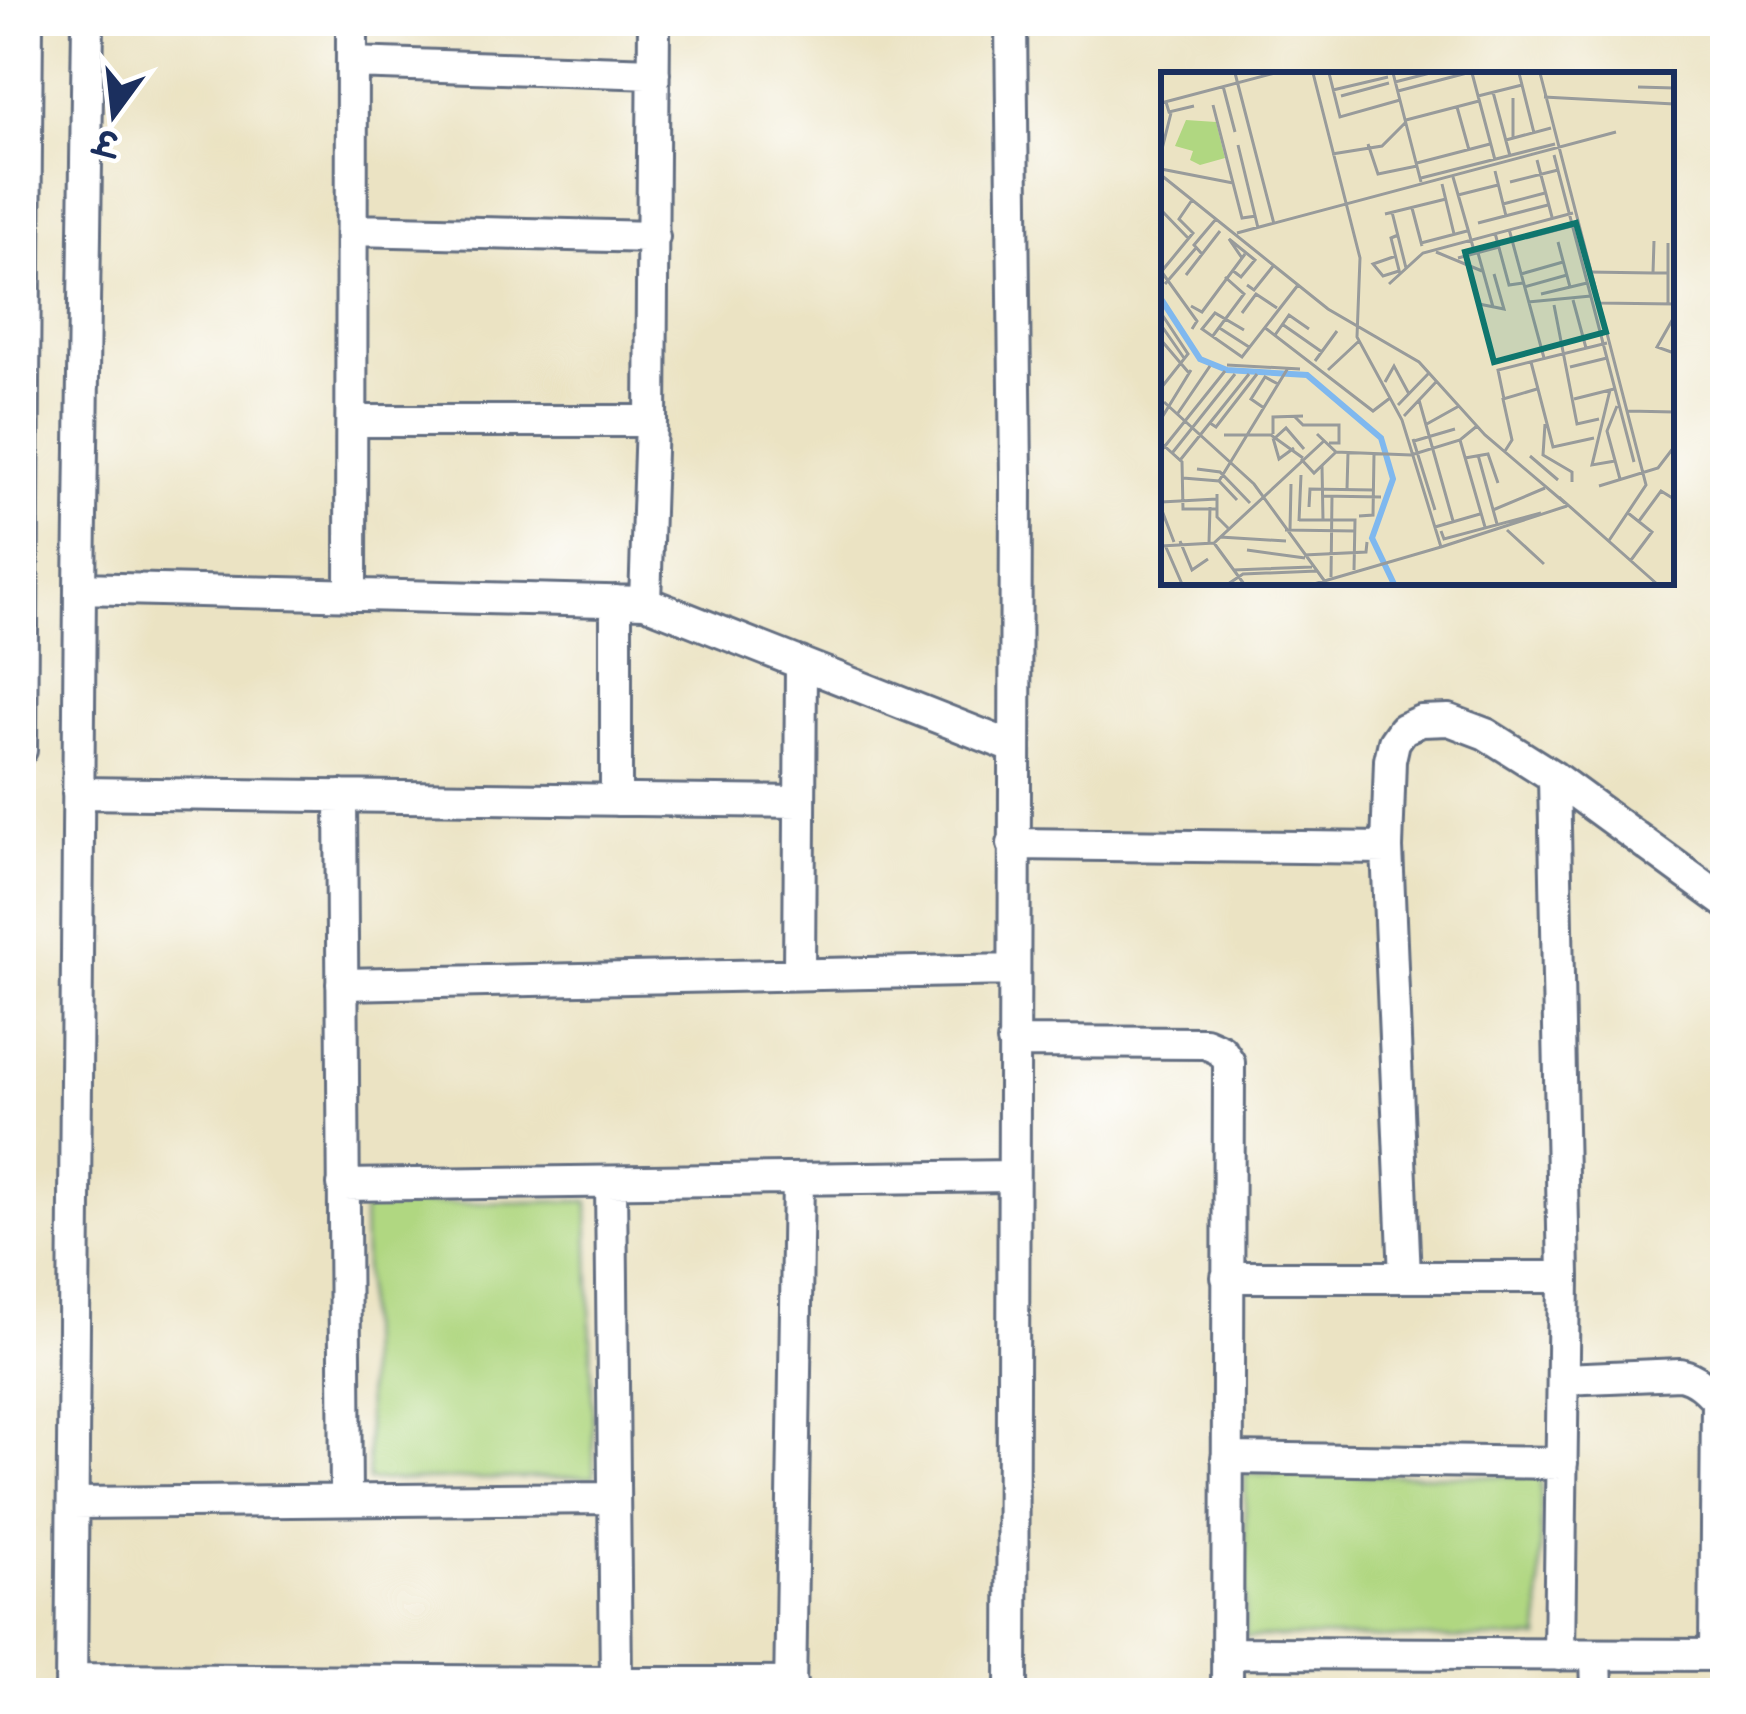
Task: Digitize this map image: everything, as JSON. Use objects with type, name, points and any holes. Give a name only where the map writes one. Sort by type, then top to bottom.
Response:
[{"type":"street","points":[[21,750],[27,21]]},
{"type":"street","points":[[88,21],[71,1686],[616,1682],[790,1688],[797,1179]]},
{"type":"street","points":[[352,21],[352,595]]},
{"type":"street","points":[[616,800],[630,602],[651,421],[654,21]]},
{"type":"street","points":[[1011,21],[1016,456],[1012,1693]]},
{"type":"street","points":[[352,63],[654,73]]},
{"type":"street","points":[[353,230],[654,237]]},
{"type":"street","points":[[352,422],[651,421]]},
{"type":"street","points":[[80,588],[630,602],[1013,747]]},
{"type":"street","points":[[799,974],[801,663]]},
{"type":"street","points":[[1406,1277],[1388,848],[1390,760],[1403,729],[1421,721],[1449,720],[1486,734],[1554,777],[1725,902]]},
{"type":"street","points":[[1554,777],[1564,1277],[1559,1654]]},
{"type":"street","points":[[78,793],[800,802]]},
{"type":"street","points":[[340,796],[346,1500]]},
{"type":"street","points":[[1013,844],[1388,848]]},
{"type":"street","points":[[342,984],[1013,970]]},
{"type":"street","points":[[1013,1042],[1205,1043],[1221,1050],[1229,1062],[1227,1693]]},
{"type":"street","points":[[343,1185],[1012,1176]]},
{"type":"street","points":[[611,1181],[616,1682]]},
{"type":"street","points":[[1227,1277],[1564,1277]]},
{"type":"street","points":[[1227,1653],[1720,1655],[1721,1404],[1703,1384],[1679,1374],[1563,1378]]},
{"type":"street","points":[[1227,1458],[1562,1463]]},
{"type":"street","points":[[73,1502],[614,1498]]},
{"type":"street","points":[[1596,1655],[1597,1693]]},
{"type":"green space","points":[[588,1201],[594,1477],[368,1481],[363,1205]]},
{"type":"green space","points":[[1245,1474],[1541,1476],[1540,1639],[1245,1637]]}]
